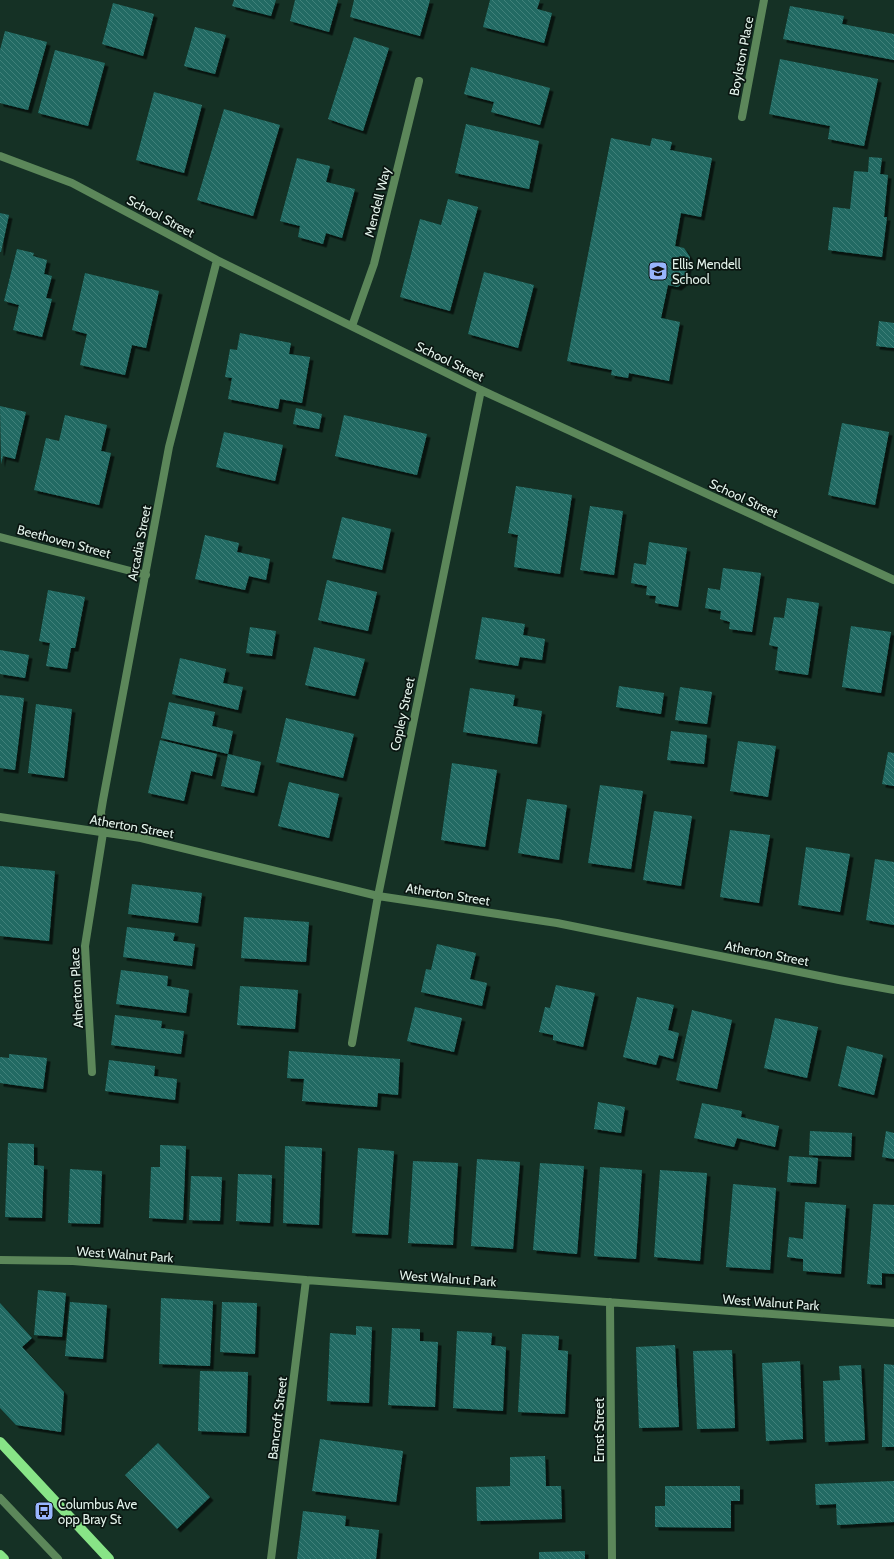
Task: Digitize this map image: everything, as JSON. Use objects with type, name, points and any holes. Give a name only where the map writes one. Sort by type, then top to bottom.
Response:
[{"type":"main road","points":[[0,1442],[109,1559]]},
{"type":"main road","points":[[0,1555],[4,1559]]},
{"type":"street","name":"Boylston Place","points":[[742,117],[764,0]]},
{"type":"street","name":"Mendell Way","points":[[352,326],[374,264],[419,81]]},
{"type":"street","name":"School Street","points":[[0,156],[72,183],[217,260],[481,390],[894,580]]},
{"type":"street","name":"Arcadia Street","points":[[103,833],[102,800],[146,575],[169,447],[217,260]]},
{"type":"street","name":"Copley Street","points":[[352,1043],[378,896],[481,390]]},
{"type":"street","name":"Beethoven Street","points":[[0,537],[146,575]]},
{"type":"street","name":"Atherton Street","points":[[0,817],[141,838],[378,896],[557,923],[894,990]]},
{"type":"street","name":"Atherton Place","points":[[92,1072],[85,946],[103,833]]},
{"type":"street","name":"West Walnut Park","points":[[0,1260],[73,1261],[306,1280],[894,1323]]},
{"type":"street","name":"Bancroft Street","points":[[271,1559],[306,1280]]},
{"type":"street","name":"Ernst Street","points":[[610,1302],[612,1559]]},
{"type":"street","points":[[0,1498],[58,1559]]},
{"type":"building","points":[[234,0],[276,0],[271,16],[232,6]]},
{"type":"building","points":[[295,0],[338,0],[329,32],[290,21]]},
{"type":"building","points":[[354,0],[430,0],[420,36],[350,17]]},
{"type":"building","points":[[490,0],[540,0],[537,9],[552,13],[544,43],[483,27]]},
{"type":"building","points":[[113,3],[154,14],[143,56],[102,44]]},
{"type":"building","points":[[790,6],[844,16],[842,24],[894,34],[894,60],[783,39]]},
{"type":"building","points":[[195,27],[226,35],[215,74],[184,66]]},
{"type":"building","points":[[5,31],[47,42],[28,110],[0,103],[0,50]]},
{"type":"building","points":[[354,37],[389,48],[363,131],[328,119]]},
{"type":"building","points":[[55,50],[105,63],[88,126],[38,113]]},
{"type":"building","points":[[780,59],[878,79],[864,146],[828,139],[830,126],[769,114]]},
{"type":"building","points":[[471,67],[550,88],[540,125],[491,112],[494,102],[464,94]]},
{"type":"building","points":[[154,92],[202,105],[184,173],[136,160]]},
{"type":"building","points":[[224,109],[280,125],[253,216],[197,200]]},
{"type":"building","points":[[466,124],[539,141],[529,189],[455,173]]},
{"type":"building","points":[[611,138],[650,146],[652,138],[672,142],[670,150],[712,158],[701,217],[681,213],[675,246],[684,248],[690,257],[685,281],[678,287],[668,285],[661,318],[680,322],[669,381],[629,373],[628,378],[611,375],[612,370],[567,361]]},
{"type":"building","points":[[869,157],[882,158],[880,174],[888,175],[884,217],[887,217],[882,257],[828,250],[833,207],[850,209],[854,171],[868,172]]},
{"type":"building","points":[[297,158],[330,166],[326,182],[355,189],[342,238],[326,233],[323,244],[298,237],[300,226],[280,221]]},
{"type":"building","points":[[448,199],[478,207],[450,311],[400,297],[420,219],[441,225]]},
{"type":"building","points":[[0,213],[9,215],[1,252],[0,252]]},
{"type":"building","points":[[17,249],[34,253],[33,256],[47,260],[44,274],[52,276],[46,298],[52,299],[42,337],[13,330],[19,305],[4,301]]},
{"type":"building","points":[[484,272],[534,285],[518,348],[468,334]]},
{"type":"building","points":[[85,273],[159,291],[146,348],[132,345],[125,375],[80,365],[87,334],[72,330]]},
{"type":"building","points":[[879,321],[894,323],[894,348],[876,346]]},
{"type":"building","points":[[240,333],[291,343],[289,354],[310,357],[302,403],[280,399],[278,409],[228,399],[232,378],[225,377],[230,349],[237,350]]},
{"type":"building","points":[[0,406],[26,412],[15,459],[3,456],[1,464]]},
{"type":"building","points":[[296,408],[322,414],[319,429],[293,424]]},
{"type":"building","points":[[65,415],[107,425],[101,451],[111,453],[99,505],[34,490],[46,438],[59,441]]},
{"type":"building","points":[[344,415],[427,434],[417,475],[335,456]]},
{"type":"building","points":[[842,423],[889,432],[875,505],[828,495]]},
{"type":"building","points":[[224,432],[283,445],[275,481],[216,467]]},
{"type":"building","points":[[516,486],[572,495],[560,574],[514,567],[518,535],[508,533]]},
{"type":"building","points":[[590,506],[623,511],[614,575],[580,570]]},
{"type":"building","points":[[342,517],[391,529],[382,570],[332,558]]},
{"type":"building","points":[[205,535],[239,543],[237,552],[270,559],[266,580],[249,576],[245,590],[195,579]]},
{"type":"building","points":[[649,542],[687,548],[678,607],[655,603],[656,596],[646,595],[647,586],[631,583],[634,563],[646,565]]},
{"type":"building","points":[[723,568],[761,573],[752,632],[729,629],[730,622],[720,619],[721,611],[705,608],[708,588],[720,590]]},
{"type":"building","points":[[327,580],[377,592],[368,631],[318,620]]},
{"type":"building","points":[[48,590],[85,597],[75,648],[71,648],[67,669],[46,666],[50,643],[39,641]]},
{"type":"building","points":[[787,598],[819,603],[808,675],[775,670],[778,647],[769,645],[774,617],[784,618]]},
{"type":"building","points":[[482,617],[525,624],[523,635],[545,639],[542,660],[520,657],[518,666],[475,659]]},
{"type":"building","points":[[851,626],[891,632],[881,693],[842,687]]},
{"type":"building","points":[[250,627],[276,631],[272,656],[246,653]]},
{"type":"building","points":[[314,647],[365,659],[355,696],[305,685]]},
{"type":"building","points":[[0,650],[29,655],[25,678],[0,674]]},
{"type":"building","points":[[180,658],[226,669],[223,683],[243,687],[238,710],[172,694]]},
{"type":"building","points":[[619,686],[664,693],[661,714],[616,707]]},
{"type":"building","points":[[680,687],[712,692],[707,724],[675,720]]},
{"type":"building","points":[[470,688],[515,695],[513,706],[542,711],[537,744],[463,732]]},
{"type":"building","points":[[0,695],[24,698],[15,770],[0,768]]},
{"type":"building","points":[[169,702],[215,712],[212,726],[233,731],[228,754],[161,738]]},
{"type":"building","points":[[36,704],[72,709],[64,778],[28,773]]},
{"type":"building","points":[[286,718],[354,734],[343,778],[276,762]]},
{"type":"building","points":[[671,731],[707,735],[704,764],[667,760]]},
{"type":"building","points":[[160,740],[217,754],[212,776],[191,771],[184,801],[148,793]]},
{"type":"building","points":[[738,741],[776,746],[768,797],[730,791]]},
{"type":"building","points":[[888,752],[894,753],[894,786],[882,784]]},
{"type":"building","points":[[228,754],[261,762],[254,793],[221,786]]},
{"type":"building","points":[[452,763],[497,770],[485,847],[441,840]]},
{"type":"building","points":[[289,782],[339,794],[329,838],[278,826]]},
{"type":"building","points":[[600,785],[643,791],[631,869],[588,863]]},
{"type":"building","points":[[527,799],[567,805],[559,860],[518,853]]},
{"type":"building","points":[[654,811],[692,816],[681,886],[643,880]]},
{"type":"building","points":[[730,830],[770,835],[759,903],[720,897]]},
{"type":"building","points":[[806,847],[850,854],[840,912],[798,905]]},
{"type":"building","points":[[875,859],[894,862],[894,925],[866,920]]},
{"type":"building","points":[[0,866],[55,871],[49,941],[0,936]]},
{"type":"building","points":[[132,884],[202,893],[198,923],[128,914]]},
{"type":"building","points":[[244,917],[309,922],[306,962],[241,958]]},
{"type":"building","points":[[127,927],[175,933],[173,941],[195,944],[192,966],[123,957]]},
{"type":"building","points":[[437,944],[476,953],[470,979],[487,983],[482,1006],[421,992],[426,969],[431,970]]},
{"type":"building","points":[[121,970],[168,976],[167,986],[189,990],[186,1013],[116,1004]]},
{"type":"building","points":[[556,985],[595,993],[583,1047],[553,1040],[553,1035],[539,1032],[545,1007],[550,1008]]},
{"type":"building","points":[[240,986],[298,990],[295,1029],[237,1025]]},
{"type":"building","points":[[637,997],[674,1005],[668,1030],[679,1033],[673,1059],[659,1055],[656,1065],[623,1057]]},
{"type":"building","points":[[415,1007],[462,1018],[454,1052],[407,1041]]},
{"type":"building","points":[[692,1010],[732,1020],[717,1089],[676,1080]]},
{"type":"building","points":[[115,1015],[162,1021],[161,1028],[184,1031],[181,1054],[111,1045]]},
{"type":"building","points":[[775,1018],[818,1027],[807,1078],[764,1068]]},
{"type":"building","points":[[847,1046],[883,1055],[874,1095],[838,1086]]},
{"type":"building","points":[[289,1051],[400,1059],[398,1095],[378,1093],[377,1107],[302,1101],[304,1079],[287,1078]]},
{"type":"building","points":[[9,1054],[47,1058],[43,1089],[0,1083],[0,1057],[9,1058]]},
{"type":"building","points":[[109,1060],[155,1066],[154,1076],[177,1079],[175,1100],[105,1091]]},
{"type":"building","points":[[598,1102],[625,1107],[621,1133],[594,1129]]},
{"type":"building","points":[[702,1103],[742,1111],[741,1117],[779,1126],[775,1147],[737,1138],[734,1147],[694,1138]]},
{"type":"building","points":[[810,1131],[852,1133],[851,1157],[809,1155]]},
{"type":"building","points":[[886,1131],[894,1133],[894,1159],[882,1157]]},
{"type":"building","points":[[8,1143],[34,1144],[34,1165],[44,1166],[42,1218],[5,1217]]},
{"type":"building","points":[[160,1145],[186,1146],[183,1220],[149,1218],[151,1167],[160,1167]]},
{"type":"building","points":[[285,1146],[322,1148],[319,1225],[283,1223]]},
{"type":"building","points":[[358,1148],[394,1151],[388,1235],[352,1233]]},
{"type":"building","points":[[789,1156],[818,1158],[816,1184],[787,1182]]},
{"type":"building","points":[[477,1159],[520,1162],[513,1249],[471,1246]]},
{"type":"building","points":[[413,1161],[458,1163],[453,1245],[408,1243]]},
{"type":"building","points":[[540,1163],[584,1166],[577,1254],[533,1250]]},
{"type":"building","points":[[600,1167],[642,1170],[636,1259],[594,1256]]},
{"type":"building","points":[[70,1169],[102,1171],[100,1224],[68,1223]]},
{"type":"building","points":[[660,1170],[707,1173],[700,1261],[654,1257]]},
{"type":"building","points":[[238,1174],[272,1175],[270,1223],[236,1221]]},
{"type":"building","points":[[191,1176],[222,1177],[220,1221],[189,1220]]},
{"type":"building","points":[[733,1184],[776,1188],[770,1270],[726,1267]]},
{"type":"building","points":[[805,1202],[846,1205],[841,1274],[803,1271],[803,1259],[787,1257],[789,1237],[803,1239]]},
{"type":"building","points":[[873,1204],[894,1205],[894,1274],[882,1273],[882,1285],[867,1284]]},
{"type":"building","points":[[38,1290],[66,1293],[62,1337],[34,1335]]},
{"type":"building","points":[[161,1298],[213,1301],[210,1366],[159,1364]]},
{"type":"building","points":[[70,1302],[107,1305],[103,1359],[65,1356]]},
{"type":"building","points":[[222,1302],[257,1303],[255,1354],[220,1352]]},
{"type":"building","points":[[0,1303],[32,1338],[22,1347],[64,1392],[61,1432],[16,1425],[0,1408]]},
{"type":"building","points":[[356,1326],[372,1327],[369,1403],[327,1401],[330,1333],[356,1335]]},
{"type":"building","points":[[392,1328],[420,1329],[420,1341],[438,1342],[435,1407],[388,1405]]},
{"type":"building","points":[[457,1331],[492,1333],[491,1345],[506,1347],[503,1411],[453,1408]]},
{"type":"building","points":[[522,1334],[559,1336],[558,1350],[568,1351],[565,1414],[518,1412]]},
{"type":"building","points":[[675,1345],[679,1427],[639,1428],[636,1347]]},
{"type":"building","points":[[732,1350],[735,1428],[697,1429],[693,1351]]},
{"type":"building","points":[[800,1361],[803,1439],[766,1441],[762,1363]]},
{"type":"building","points":[[884,1364],[894,1365],[894,1447],[882,1447]]},
{"type":"building","points":[[861,1365],[865,1440],[825,1442],[823,1381],[840,1380],[839,1366]]},
{"type":"building","points":[[200,1371],[248,1372],[246,1433],[198,1431]]},
{"type":"building","points":[[320,1439],[403,1451],[396,1502],[312,1491]]},
{"type":"building","points":[[158,1443],[210,1497],[177,1529],[125,1475]]},
{"type":"building","points":[[545,1456],[546,1486],[561,1486],[562,1519],[477,1521],[476,1487],[510,1486],[510,1457]]},
{"type":"building","points":[[894,1481],[894,1522],[837,1525],[836,1504],[816,1505],[815,1484]]},
{"type":"building","points":[[665,1486],[740,1486],[740,1501],[731,1501],[731,1528],[655,1527],[655,1506],[665,1506]]},
{"type":"building","points":[[303,1511],[346,1516],[345,1526],[379,1530],[376,1559],[297,1559]]},
{"type":"building","points":[[585,1551],[585,1559],[539,1559],[539,1552]]},
{"type":"place","name":"Ellis Mendell School","points":[[658,271]]},
{"type":"place","name":"Columbus Ave opp Bray St","points":[[44,1511]]}]
